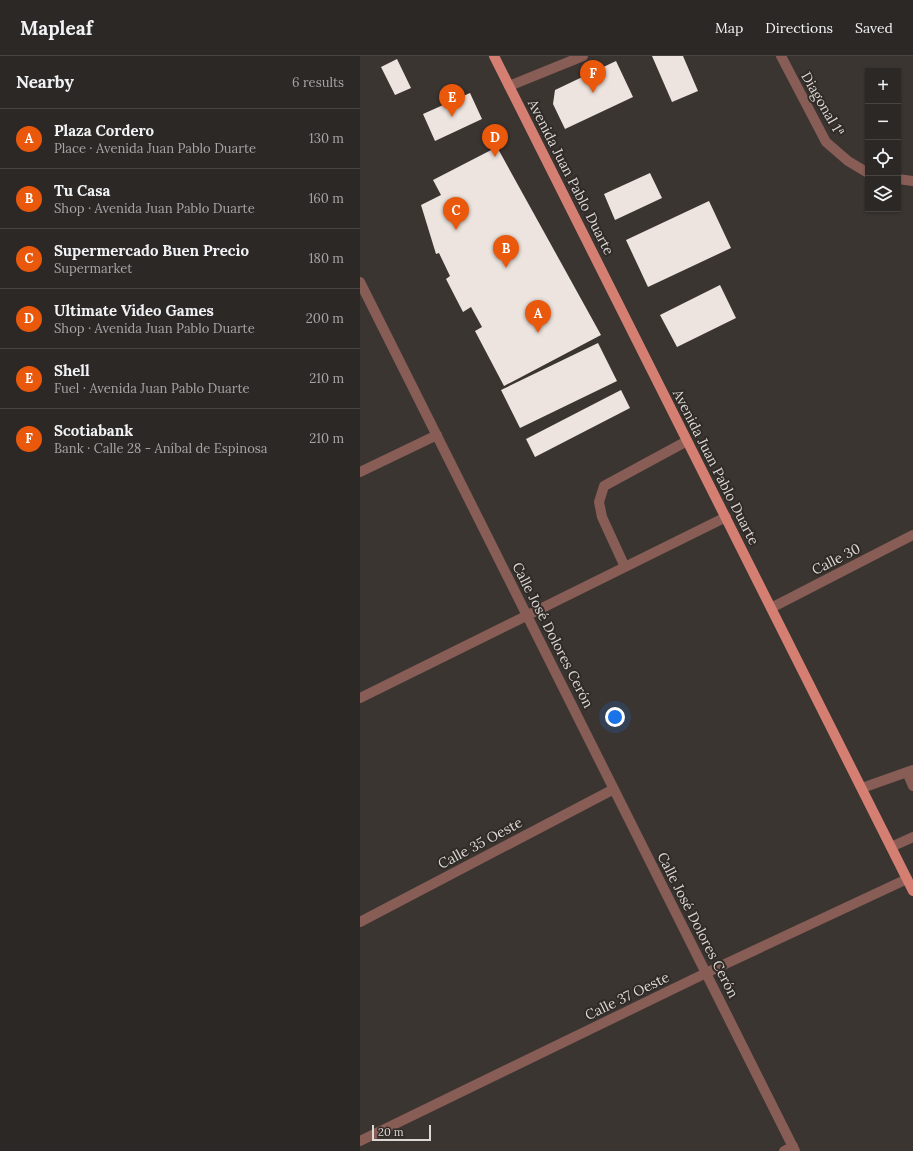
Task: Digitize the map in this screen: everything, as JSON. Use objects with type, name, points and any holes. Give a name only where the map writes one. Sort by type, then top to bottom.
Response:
[{"type":"main road","name":"Avenida Juan Pablo Duarte","points":[[494,56],[913,891]]},
{"type":"street","points":[[509,86],[583,56]]},
{"type":"street","name":"Diagonal 1ª","points":[[781,56],[826,142],[848,161],[865,171]]},
{"type":"street","points":[[901,179],[913,181]]},
{"type":"street","name":"Calle José Dolores Cerón","points":[[360,282],[794,1149]]},
{"type":"street","points":[[360,472],[436,435]]},
{"type":"street","points":[[624,567],[602,517],[599,502],[604,486],[687,441]]},
{"type":"street","points":[[360,698],[726,517]]},
{"type":"street","name":"Calle 30","points":[[771,608],[913,535]]},
{"type":"street","points":[[862,788],[910,771],[913,786]]},
{"type":"street","name":"Calle 35 Oeste","points":[[360,922],[614,789]]},
{"type":"street","points":[[891,847],[913,837]]},
{"type":"street","name":"Calle 37 Oeste","points":[[360,1141],[706,973],[907,879]]},
{"type":"street","points":[[784,1151],[794,1149]]},
{"type":"building","points":[[652,56],[683,56],[698,91],[672,102]]},
{"type":"building","points":[[397,59],[411,88],[395,95],[381,67]]},
{"type":"building","points":[[616,61],[633,97],[565,129],[553,104],[555,90]]},
{"type":"building","points":[[470,93],[482,119],[435,141],[423,114]]},
{"type":"building","points":[[497,147],[601,335],[504,386],[475,331],[482,327],[471,307],[463,312],[446,279],[450,276],[439,253],[436,254],[421,205],[441,195],[433,180]]},
{"type":"building","points":[[650,173],[662,198],[615,220],[604,194]]},
{"type":"building","points":[[709,201],[731,248],[648,287],[626,240]]},
{"type":"building","points":[[720,285],[736,318],[677,347],[660,315]]},
{"type":"building","points":[[598,343],[617,381],[520,428],[501,390]]},
{"type":"building","points":[[621,390],[630,408],[535,457],[526,439]]},
{"type":"place","name":"Scotiabank","points":[[593,93]]},
{"type":"place","name":"Shell","points":[[452,117]]},
{"type":"place","name":"Ultimate Video Games","points":[[495,157]]},
{"type":"place","name":"Supermercado Buen Precio","points":[[456,230]]},
{"type":"place","name":"Tu Casa","points":[[506,268]]},
{"type":"place","name":"Plaza Cordero","points":[[538,333]]}]
